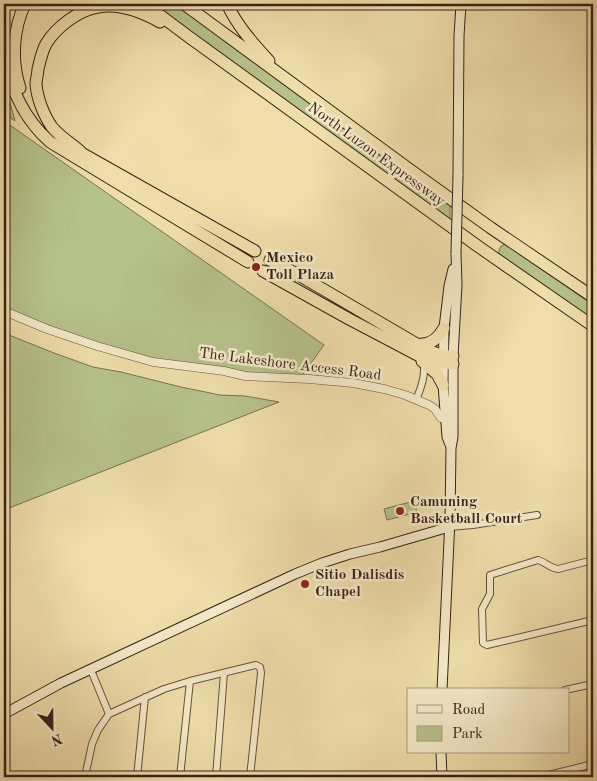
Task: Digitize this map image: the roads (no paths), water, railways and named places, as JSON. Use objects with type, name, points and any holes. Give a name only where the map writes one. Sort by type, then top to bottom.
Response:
[{"type":"highway","points":[[25,4],[15,38],[15,69],[18,84],[23,98],[39,125],[57,146]]},
{"type":"highway","name":"North Luzon Expressway","points":[[144,4],[479,247],[593,326]]},
{"type":"highway","name":"North Luzon Expressway","points":[[184,4],[491,228],[593,298]]},
{"type":"highway","points":[[227,4],[248,38],[288,80]]},
{"type":"highway","points":[[81,152],[53,128],[44,112],[36,82],[46,44],[61,26],[78,14],[98,7],[118,6],[138,11],[189,37]]},
{"type":"highway","points":[[4,51],[6,68],[17,100],[37,130],[50,142],[248,262]]},
{"type":"highway","points":[[39,125],[63,143],[255,251]]},
{"type":"highway","points":[[270,260],[297,274],[413,347],[424,362],[437,374],[443,385]]},
{"type":"highway","points":[[263,271],[413,347],[427,350],[449,360]]},
{"type":"highway","points":[[413,347],[428,344],[435,340],[444,328]]},
{"type":"main road","points":[[449,419],[449,360],[457,286],[459,36],[461,4]]},
{"type":"main road","points":[[442,688],[451,448],[453,437],[443,385],[449,360],[444,328],[449,286],[456,254]]},
{"type":"main road","points":[[4,714],[54,686],[295,574],[350,554],[449,527]]},
{"type":"main road","points":[[441,754],[442,777]]},
{"type":"street","name":"The Lakeshore Access Road","points":[[4,311],[96,346],[153,362],[224,371],[245,376],[353,383],[405,395],[429,405],[435,409],[441,418],[449,419]]},
{"type":"street","points":[[416,400],[423,382],[424,362]]},
{"type":"street","points":[[449,527],[537,515]]},
{"type":"street","points":[[593,560],[558,568],[553,568],[538,560],[490,575],[490,594],[482,609],[483,643],[488,644],[593,620]]},
{"type":"street","points":[[85,777],[92,744],[98,730],[109,714],[164,689],[256,665],[260,667],[261,672],[250,777]]},
{"type":"street","points":[[91,670],[109,714]]},
{"type":"street","points":[[216,777],[224,674]]},
{"type":"street","points":[[180,777],[190,681]]},
{"type":"street","points":[[570,689],[593,684]]},
{"type":"street","points":[[137,777],[145,697]]},
{"type":"street","points":[[540,777],[593,764]]},
{"type":"place","name":"Mexico Toll Plaza","points":[[256,267]]},
{"type":"place","name":"Camuning Basketball Court","points":[[400,511]]},
{"type":"place","name":"Sitio Dalisdis Chapel","points":[[305,584]]}]
